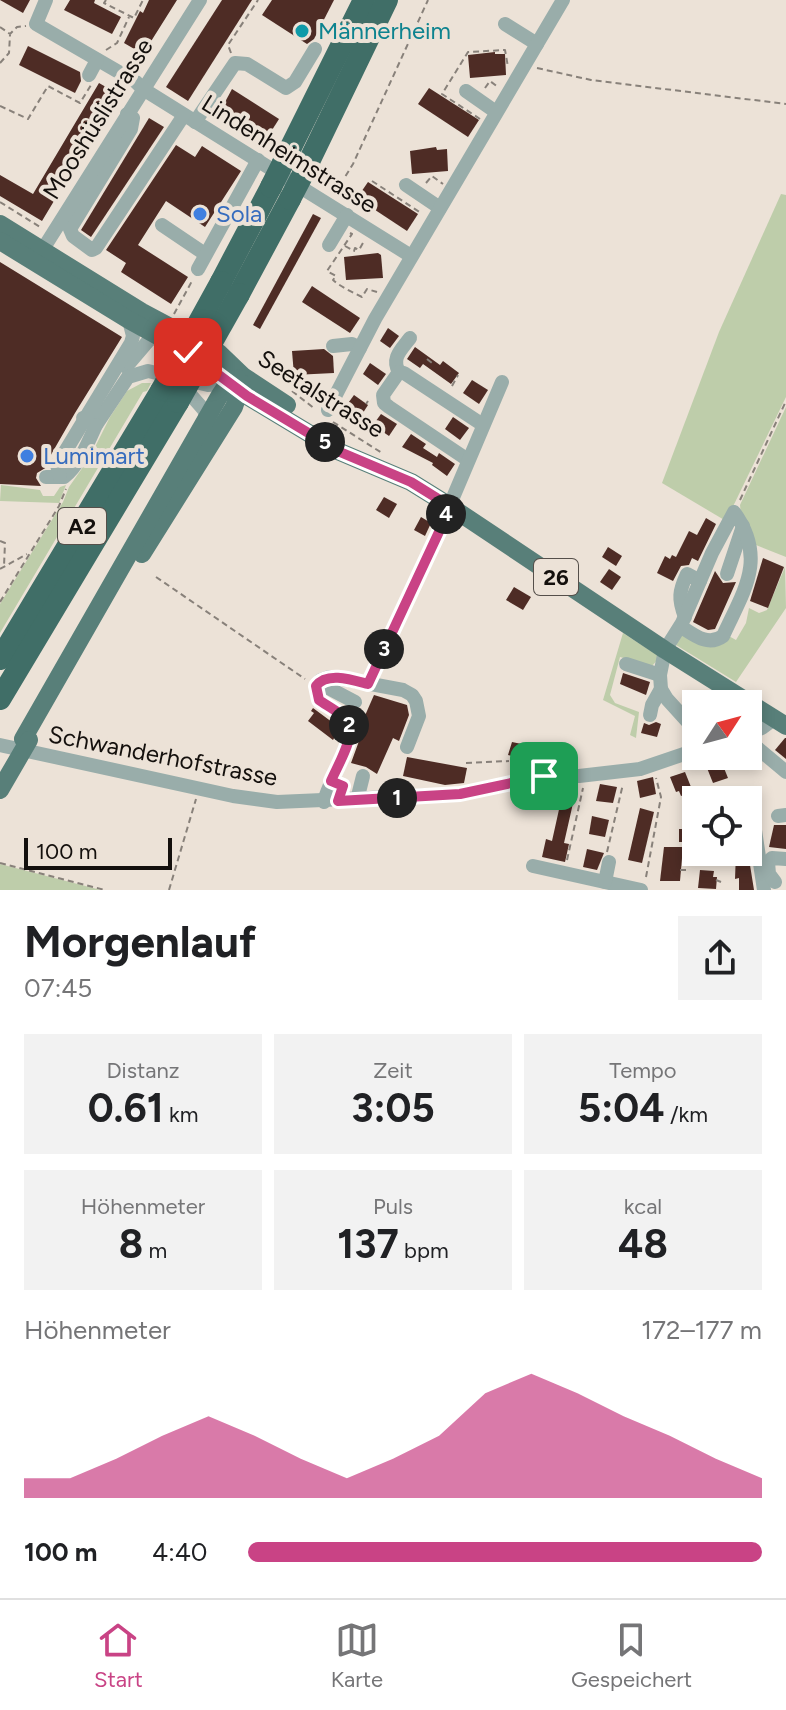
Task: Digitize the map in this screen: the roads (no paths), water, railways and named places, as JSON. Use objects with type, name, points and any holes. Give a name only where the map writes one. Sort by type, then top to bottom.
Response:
[{"type":"highway","name":"A2","points":[[0,699],[176,388],[378,2]]},
{"type":"highway","name":"A2","points":[[0,659],[176,388]]},
{"type":"main road","name":"Seetalstrasse","points":[[0,224],[43,249],[143,324],[237,383],[395,468],[411,482]]},
{"type":"main road","name":"Seetalstrasse","points":[[0,241],[43,249]]},
{"type":"main road","name":"Seetalstrasse","points":[[143,324],[219,353],[237,383],[261,404],[340,452],[411,482],[780,723]]},
{"type":"main road","points":[[0,790],[26,740],[237,383]]},
{"type":"main road","points":[[213,420],[234,407],[237,383]]},
{"type":"main road","points":[[213,420],[261,404]]},
{"type":"main road","points":[[0,776],[26,740]]},
{"type":"street","name":"Lindenheimstrasse","points":[[46,0],[36,24],[329,204],[348,221],[411,256]]},
{"type":"street","name":"Mooshüslistrasse","points":[[43,249],[200,0]]},
{"type":"street","points":[[172,43],[187,39],[211,0]]},
{"type":"street","points":[[328,410],[330,392],[360,348],[563,0]]},
{"type":"street","points":[[505,24],[537,44]]},
{"type":"street","points":[[127,114],[133,118],[131,129],[70,229],[73,236],[92,250],[235,63],[247,64],[286,88],[295,82],[315,49]]},
{"type":"street","points":[[89,75],[101,62]]},
{"type":"street","points":[[472,95],[493,119]]},
{"type":"street","points":[[198,269],[258,160]]},
{"type":"street","points":[[412,189],[436,214]]},
{"type":"street","points":[[64,214],[80,211]]},
{"type":"street","points":[[329,245],[348,221]]},
{"type":"street","points":[[162,225],[205,254]]},
{"type":"street","points":[[89,418],[131,360],[143,324]]},
{"type":"street","points":[[57,477],[57,465],[89,418],[133,336],[143,324]]},
{"type":"street","points":[[399,372],[395,358],[410,338]]},
{"type":"street","points":[[333,346],[352,344],[360,348]]},
{"type":"street","points":[[89,418],[128,377],[148,371],[176,388],[213,420]]},
{"type":"street","points":[[399,372],[483,425]]},
{"type":"street","points":[[399,372],[383,395],[384,403],[468,460]]},
{"type":"street","points":[[435,540],[502,382]]},
{"type":"street","points":[[176,388],[237,383]]},
{"type":"street","points":[[650,715],[665,650],[682,622],[734,512],[744,525],[751,573],[723,636],[714,642],[708,641],[682,622]]},
{"type":"street","points":[[727,574],[744,525]]},
{"type":"street","points":[[626,664],[660,682],[682,717]]},
{"type":"street","points":[[318,684],[329,677],[403,690],[416,701],[419,716],[407,747]]},
{"type":"street","points":[[318,684],[355,702]]},
{"type":"street","points":[[318,684],[319,700],[351,727],[331,781],[331,801]]},
{"type":"street","name":"Schwanderhofstrasse","points":[[0,745],[199,789],[277,802],[460,794],[544,776],[626,771],[682,755]]},
{"type":"street","points":[[762,752],[786,772]]},
{"type":"street","points":[[357,800],[363,776]]},
{"type":"street","points":[[762,854],[770,886]]},
{"type":"street","points":[[770,886],[768,862],[772,858],[786,859]]},
{"type":"street","points":[[603,881],[609,862]]},
{"type":"street","points":[[533,866],[642,888]]},
{"type":"place","name":"Männerheim","points":[[302,31]]},
{"type":"place","name":"Sola","points":[[200,214]]},
{"type":"place","name":"Lumimart","points":[[27,456]]}]
